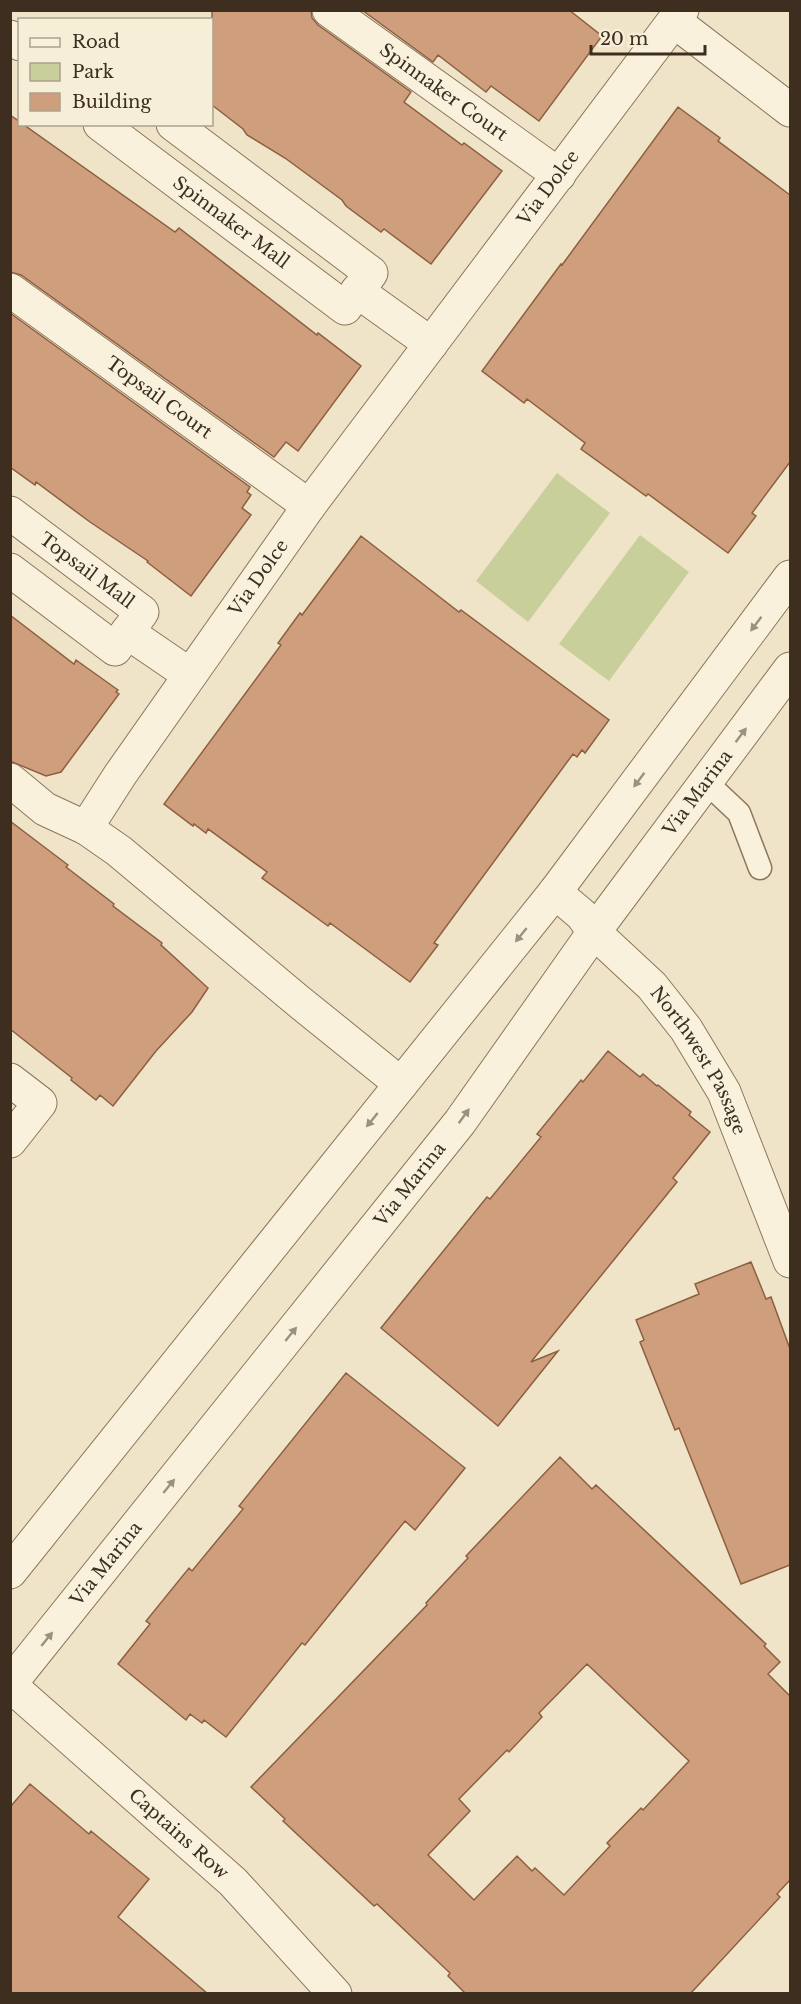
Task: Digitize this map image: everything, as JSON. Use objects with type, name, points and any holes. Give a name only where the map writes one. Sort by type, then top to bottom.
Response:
[{"type":"street","name":"Spinnaker Court","points":[[329,10],[559,174]]},
{"type":"street","name":"Via Dolce","points":[[86,828],[120,775],[309,506],[559,174],[672,14]]},
{"type":"street","points":[[672,14],[790,110]]},
{"type":"street","name":"Spinnaker Mall","points":[[103,126],[345,308],[357,291]]},
{"type":"street","points":[[176,126],[371,273],[357,291],[431,344]]},
{"type":"street","name":"Topsail Court","points":[[10,290],[309,506]]},
{"type":"street","name":"Topsail Mall","points":[[10,513],[142,612],[115,649],[10,570]]},
{"type":"street","points":[[10,1572],[555,892],[790,577]]},
{"type":"street","name":"Topsail Mall","points":[[127,632],[190,675]]},
{"type":"street","name":"Via Marina","points":[[10,1684],[460,1122],[594,932],[790,669]]},
{"type":"street","points":[[10,780],[45,809],[86,828],[119,850],[401,1084]]},
{"type":"street","name":"Northwest Passage","points":[[555,892],[582,915],[594,932],[658,994],[686,1029],[724,1092],[790,1261]]},
{"type":"street","points":[[10,1080],[40,1103],[10,1141]]},
{"type":"street","name":"Captains Row","points":[[10,1684],[233,1882],[335,1994]]},
{"type":"lane","points":[[706,782],[739,813],[760,868]]},
{"type":"green space","points":[[557,473],[610,513],[528,622],[476,581]]},
{"type":"green space","points":[[640,535],[689,572],[609,681],[559,644]]},
{"type":"building","points":[[212,10],[311,10],[312,18],[318,25],[411,92],[404,102],[502,171],[431,264],[384,229],[381,232],[285,158],[247,135],[243,129],[213,106]]},
{"type":"building","points":[[362,10],[569,10],[602,36],[539,121],[491,86],[486,92],[438,55],[433,62]]},
{"type":"building","points":[[678,107],[720,138],[718,141],[790,195],[790,462],[752,513],[756,516],[728,553],[648,494],[646,496],[581,449],[585,443],[527,399],[524,403],[482,371]]},
{"type":"building","points":[[10,115],[18,121],[18,126],[25,126],[175,232],[179,228],[317,335],[318,333],[361,366],[298,451],[286,442],[274,457],[21,275],[10,272]]},
{"type":"building","points":[[10,313],[250,487],[247,492],[251,495],[242,508],[251,515],[191,596],[148,561],[36,482],[35,485],[10,467]]},
{"type":"building","points":[[361,536],[459,612],[461,610],[609,720],[585,753],[582,750],[577,757],[573,754],[434,943],[438,945],[410,982],[330,923],[328,926],[262,878],[267,872],[208,829],[206,833],[194,824],[193,826],[164,804],[281,645],[278,643],[300,613],[302,615]]},
{"type":"building","points":[[10,615],[74,664],[76,660],[118,690],[116,692],[119,694],[61,772],[46,776],[10,761]]},
{"type":"building","points":[[10,821],[68,865],[66,867],[162,943],[161,945],[208,988],[192,1012],[156,1051],[113,1106],[100,1095],[96,1100],[10,1029]]},
{"type":"building","points":[[608,1051],[640,1077],[643,1074],[658,1085],[691,1112],[689,1115],[710,1132],[673,1178],[677,1182],[531,1362],[558,1351],[498,1426],[381,1328],[487,1197],[490,1199],[541,1137],[537,1134]]},
{"type":"building","points":[[751,1262],[766,1299],[771,1297],[790,1349],[790,1565],[741,1584],[679,1428],[675,1430],[640,1342],[644,1340],[636,1320],[699,1294],[695,1284]]},
{"type":"building","points":[[346,1373],[465,1468],[415,1530],[405,1521],[305,1645],[302,1643],[226,1737],[204,1720],[202,1723],[190,1714],[186,1720],[118,1664],[150,1624],[146,1621],[189,1568],[192,1571],[243,1509],[239,1506]]},
{"type":"building","points":[[560,1457],[592,1489],[596,1485],[766,1644],[764,1646],[780,1662],[768,1674],[790,1696],[790,1880],[777,1894],[780,1897],[690,1994],[466,1994],[448,1976],[450,1973],[377,1904],[374,1906],[283,1821],[285,1819],[251,1787],[427,1605],[426,1603],[468,1558],[466,1556]],"holes":[[[587,1664],[689,1761],[643,1810],[641,1808],[607,1843],[610,1846],[564,1895],[535,1868],[532,1871],[517,1856],[474,1900],[428,1855],[470,1811],[459,1799],[507,1750],[509,1752],[542,1717],[539,1713]]]},
{"type":"building","points":[[30,1784],[89,1834],[91,1831],[149,1879],[118,1917],[208,1994],[10,1994],[10,1807]]}]
